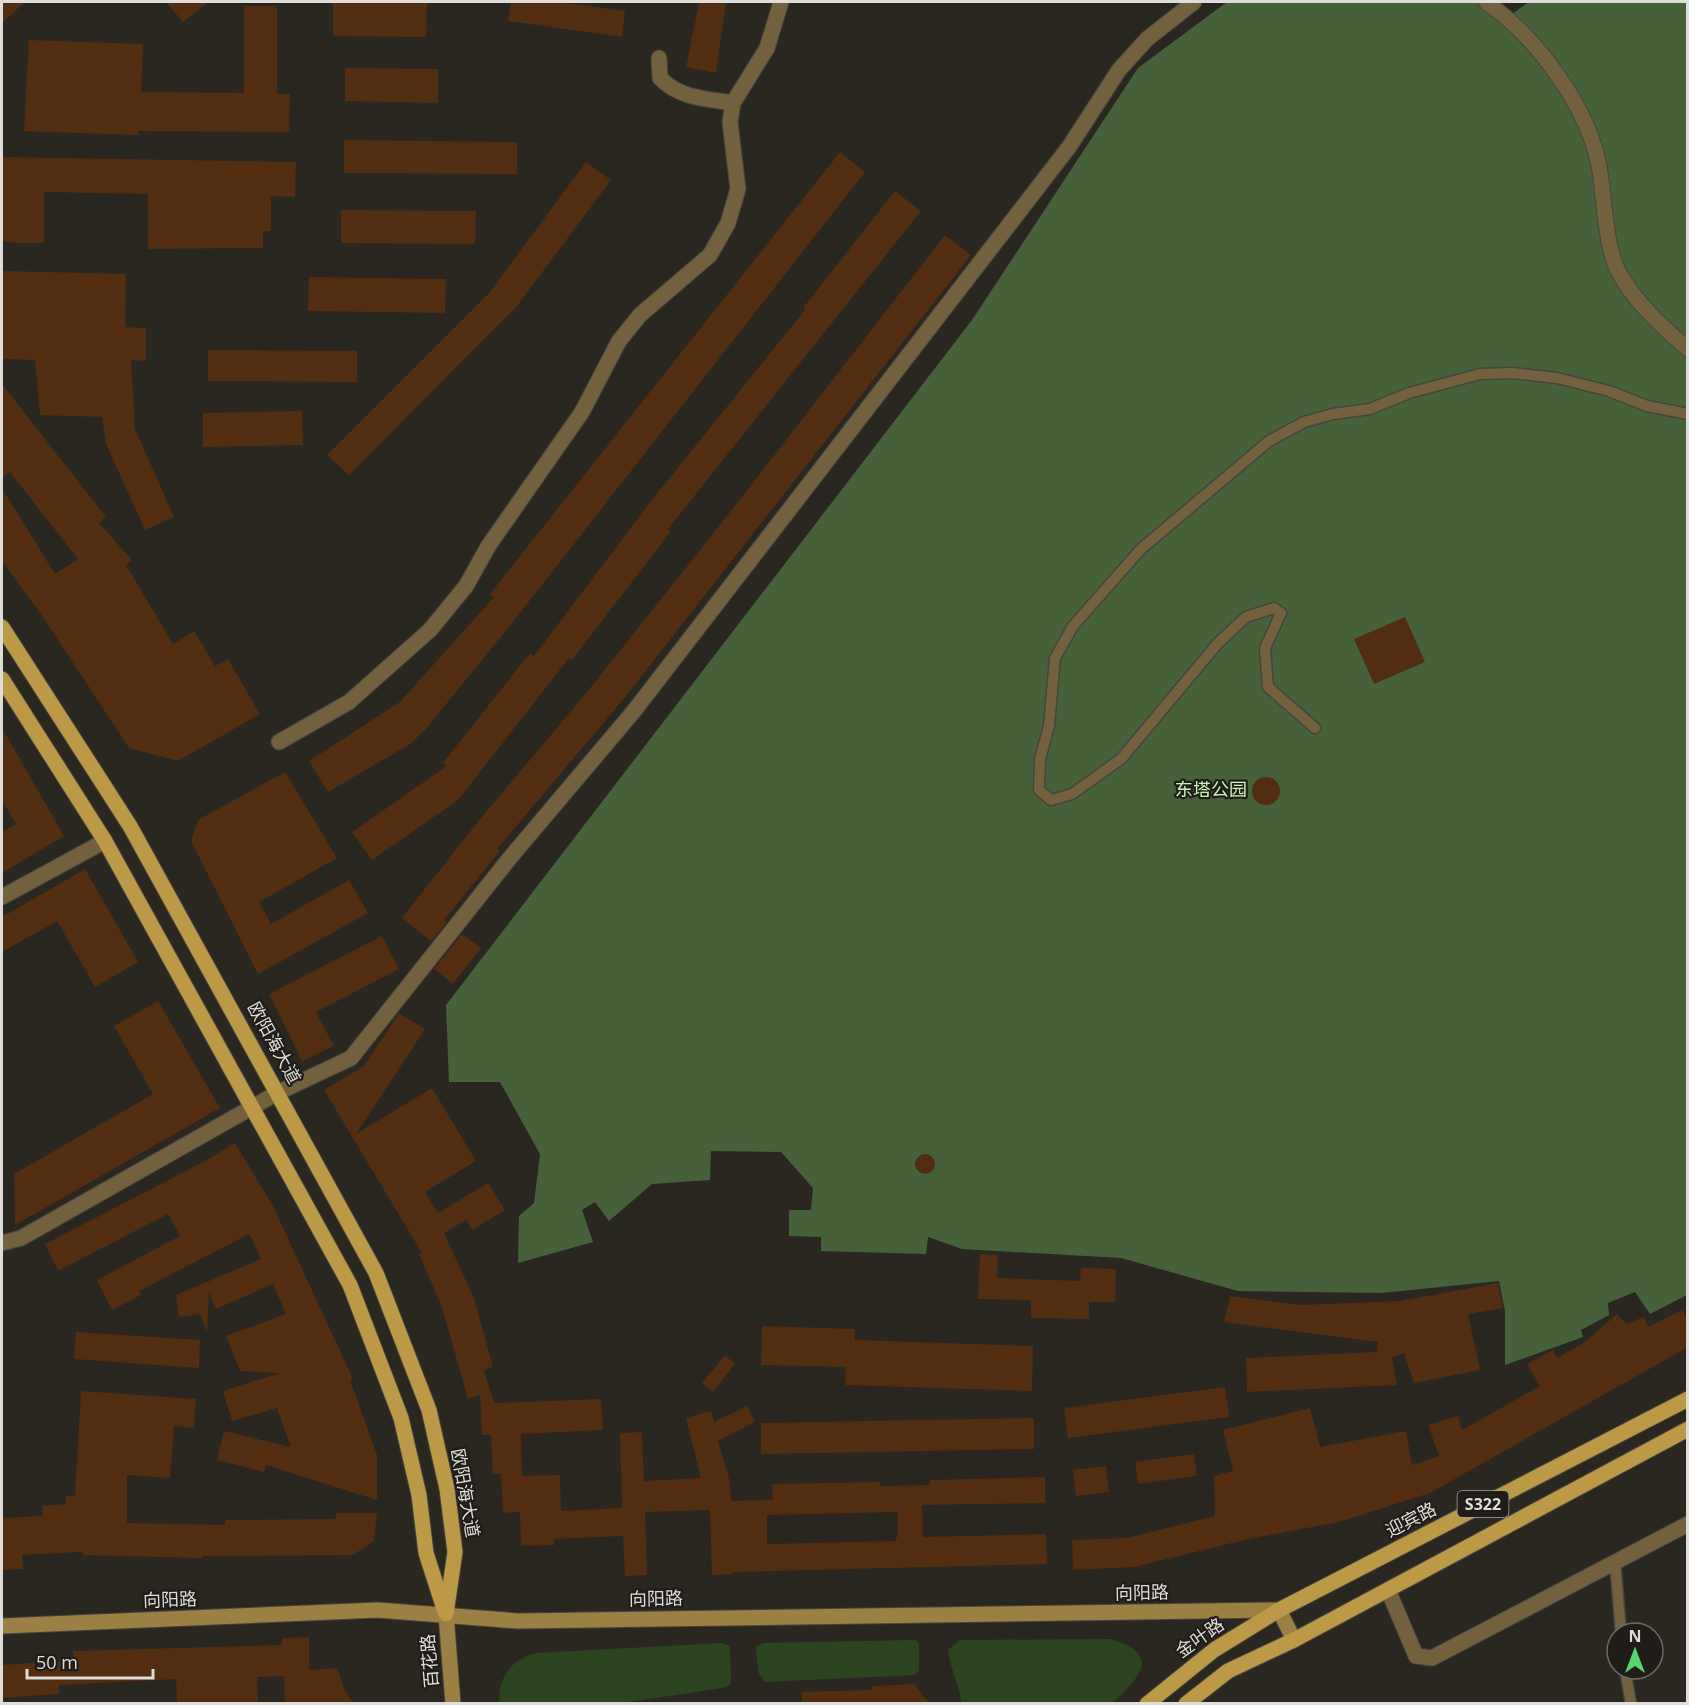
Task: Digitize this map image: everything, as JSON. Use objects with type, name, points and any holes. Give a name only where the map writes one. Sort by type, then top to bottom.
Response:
[{"type":"main road","name":"欧阳海大道","points":[[2,627],[130,826],[279,1092],[376,1273],[429,1410],[447,1489],[455,1552],[446,1614]]},
{"type":"main road","points":[[2,679],[105,841],[350,1285],[401,1418],[419,1495],[426,1553],[446,1614]]},
{"type":"main road","name":"迎宾路","points":[[1279,1610],[1688,1399]]},
{"type":"main road","name":"S322","points":[[1186,1704],[1228,1671],[1294,1640],[1688,1429]]},
{"type":"main road","name":"向阳路","points":[[2,1626],[378,1610],[518,1621],[1279,1610]]},
{"type":"main road","points":[[1279,1610],[1294,1640]]},
{"type":"main road","name":"金叶路","points":[[1147,1704],[1214,1650],[1279,1610]]},
{"type":"main road","name":"百花路","points":[[446,1614],[453,1704]]},
{"type":"street","points":[[279,742],[350,702],[430,630],[466,586],[489,545],[582,412],[619,341],[640,315],[710,255],[728,223],[738,189],[730,122],[733,103],[767,48],[781,2]]},
{"type":"street","points":[[2,1243],[21,1238],[253,1106],[351,1058],[509,859],[634,711],[1026,204],[1069,147],[1119,70],[1147,39],[1194,2]]},
{"type":"street","points":[[1486,2],[1535,48],[1572,94],[1589,129],[1600,168],[1617,269],[1656,320],[1688,349]]},
{"type":"street","points":[[659,57],[660,78],[670,89],[698,98],[733,103]]},
{"type":"street","points":[[2,897],[105,841]]},
{"type":"street","points":[[1388,1590],[1416,1656],[1432,1658],[1688,1524]]},
{"type":"lane","points":[[1315,728],[1268,687],[1265,648],[1281,613],[1274,608],[1246,617],[1218,643],[1120,759],[1072,795],[1051,800],[1039,790],[1040,759],[1049,726],[1055,658],[1073,626],[1142,549],[1269,441],[1304,422],[1333,414],[1370,410],[1409,393],[1480,374],[1512,373],[1557,378],[1609,391],[1647,406],[1688,414]]},
{"type":"lane","points":[[1615,1561],[1620,1621]]},
{"type":"lane","points":[[1627,1681],[1631,1704]]},
{"type":"green space","name":"东塔公园","points":[[1227,2],[1477,2],[1502,21],[1529,2],[1687,2],[1687,1295],[1650,1314],[1635,1292],[1608,1303],[1609,1315],[1581,1330],[1583,1337],[1505,1365],[1505,1311],[1499,1281],[1381,1293],[1238,1291],[1121,1258],[962,1249],[928,1237],[926,1254],[821,1251],[821,1237],[789,1236],[789,1210],[811,1210],[813,1188],[781,1152],[711,1151],[710,1180],[652,1184],[609,1221],[595,1202],[582,1210],[593,1242],[518,1263],[519,1216],[534,1203],[540,1154],[500,1082],[449,1082],[446,1005],[972,320],[1138,68]]},
{"type":"green space","points":[[1111,1639],[1127,1645],[1137,1652],[1141,1659],[1138,1676],[1113,1703],[961,1703],[948,1650],[960,1640]]},
{"type":"green space","points":[[915,1640],[919,1643],[919,1670],[915,1675],[765,1682],[758,1672],[756,1646],[763,1643]]},
{"type":"green space","points":[[722,1643],[730,1646],[731,1684],[723,1688],[622,1703],[499,1703],[501,1685],[508,1671],[519,1660],[536,1653]]},
{"type":"building","points":[[2,2],[25,2],[2,23]]},
{"type":"building","points":[[166,2],[208,2],[183,22]]},
{"type":"building","points":[[333,2],[427,3],[426,37],[333,36]]},
{"type":"building","points":[[511,2],[558,2],[625,11],[622,37],[508,21]]},
{"type":"building","points":[[699,2],[726,2],[716,73],[686,67]]},
{"type":"building","points":[[244,6],[277,6],[277,94],[290,94],[289,132],[138,131],[138,135],[24,131],[29,40],[143,44],[141,92],[244,93]]},
{"type":"building","points":[[345,68],[438,69],[438,103],[345,101]]},
{"type":"building","points":[[344,140],[517,142],[517,174],[344,173]]},
{"type":"building","points":[[840,152],[865,172],[509,627],[425,730],[410,744],[328,792],[309,761],[400,702],[494,597],[490,594]]},
{"type":"building","points":[[2,157],[296,162],[295,197],[271,196],[271,231],[263,231],[263,248],[148,249],[148,194],[44,192],[44,243],[16,243],[2,241]]},
{"type":"building","points":[[586,162],[611,180],[517,306],[349,475],[327,455],[489,293]]},
{"type":"building","points":[[895,191],[921,211],[668,529],[671,531],[572,660],[569,658],[458,800],[372,860],[352,832],[447,766],[443,763],[530,653],[534,656],[651,501],[805,310],[803,308]]},
{"type":"building","points":[[341,210],[476,211],[475,244],[341,243]]},
{"type":"building","points":[[945,235],[971,255],[622,701],[497,849],[500,851],[444,920],[447,922],[431,941],[402,918],[731,511]]},
{"type":"building","points":[[2,271],[126,274],[125,327],[146,328],[146,361],[131,360],[135,429],[174,517],[145,530],[106,444],[102,417],[40,415],[35,360],[2,359]]},
{"type":"building","points":[[309,277],[446,279],[445,313],[308,311]]},
{"type":"building","points":[[208,350],[357,351],[357,382],[208,381]]},
{"type":"building","points":[[2,384],[106,517],[99,523],[132,560],[126,565],[173,644],[194,631],[215,666],[228,659],[260,714],[178,761],[129,748],[43,617],[2,561],[2,488],[55,574],[78,559],[10,472],[2,478]]},
{"type":"building","points":[[302,411],[303,445],[203,447],[203,413]]},
{"type":"building","points":[[1405,617],[1425,662],[1374,684],[1354,639]]},
{"type":"building","points":[[2,728],[64,836],[2,873],[2,832],[16,824],[2,800]]},
{"type":"building","points":[[285,772],[337,858],[259,902],[271,924],[349,880],[368,913],[258,974],[191,841],[198,820]]},
{"type":"building","points":[[1266,777],[1276,781],[1280,791],[1276,801],[1266,805],[1256,801],[1252,791],[1256,781]]},
{"type":"building","points":[[85,869],[138,962],[95,987],[57,921],[2,952],[2,917]]},
{"type":"building","points":[[462,934],[481,948],[453,984],[434,969]]},
{"type":"building","points":[[382,936],[399,969],[316,1012],[334,1046],[302,1061],[269,994]]},
{"type":"building","points":[[158,1001],[220,1108],[15,1225],[14,1174],[153,1094],[114,1026]]},
{"type":"building","points":[[399,1013],[425,1029],[356,1134],[432,1088],[476,1161],[425,1192],[438,1213],[488,1183],[505,1210],[472,1230],[466,1220],[444,1233],[474,1298],[493,1367],[484,1370],[494,1403],[601,1399],[603,1430],[521,1434],[522,1476],[560,1475],[561,1511],[622,1508],[620,1433],[642,1432],[644,1481],[701,1478],[686,1418],[711,1411],[714,1422],[747,1406],[755,1422],[718,1441],[730,1482],[731,1501],[773,1500],[772,1484],[880,1482],[880,1486],[930,1485],[930,1480],[1045,1477],[1045,1503],[922,1505],[923,1537],[1046,1534],[1047,1564],[733,1572],[733,1574],[712,1575],[710,1510],[645,1512],[647,1575],[625,1576],[623,1536],[554,1539],[554,1545],[521,1546],[520,1512],[503,1513],[501,1474],[493,1474],[491,1435],[482,1435],[480,1395],[468,1399],[442,1307],[419,1254],[422,1253],[324,1090],[364,1066]],"holes":[[[898,1512],[896,1541],[767,1544],[767,1515]]]},
{"type":"building","points":[[235,1143],[273,1206],[353,1379],[350,1380],[377,1455],[377,1500],[266,1465],[264,1472],[217,1460],[224,1431],[291,1447],[277,1408],[232,1421],[223,1391],[280,1373],[240,1371],[226,1336],[286,1314],[273,1284],[216,1309],[209,1292],[207,1332],[200,1314],[179,1317],[176,1295],[261,1259],[249,1234],[139,1291],[141,1295],[112,1310],[97,1280],[180,1236],[168,1214],[58,1271],[45,1244],[207,1160]]},
{"type":"building","points":[[925,1154],[932,1157],[935,1164],[932,1171],[925,1174],[918,1171],[915,1164],[918,1157]]},
{"type":"building","points":[[980,1254],[998,1255],[997,1278],[1080,1281],[1081,1268],[1116,1269],[1115,1302],[1089,1302],[1089,1319],[1031,1318],[1031,1300],[978,1299]]},
{"type":"building","points":[[1498,1283],[1503,1308],[1468,1314],[1480,1370],[1414,1383],[1404,1353],[1392,1357],[1397,1385],[1247,1392],[1246,1358],[1377,1352],[1378,1342],[1224,1322],[1230,1296],[1300,1305],[1400,1301]]},
{"type":"building","points":[[1682,1310],[1688,1320],[1688,1347],[1430,1493],[1339,1522],[1244,1540],[1134,1567],[1073,1570],[1072,1540],[1127,1538],[1215,1516],[1214,1476],[1233,1471],[1223,1430],[1310,1408],[1320,1447],[1406,1431],[1412,1465],[1439,1456],[1428,1425],[1458,1416],[1462,1430],[1540,1386],[1527,1364],[1553,1350],[1557,1358],[1585,1342],[1617,1314],[1626,1324],[1644,1317],[1648,1327]]},
{"type":"building","points":[[762,1326],[855,1329],[855,1340],[1033,1346],[1032,1391],[845,1385],[846,1367],[761,1365]]},
{"type":"building","points":[[76,1332],[200,1340],[199,1368],[74,1359]]},
{"type":"building","points":[[725,1355],[735,1364],[713,1392],[702,1383]]},
{"type":"building","points":[[1225,1387],[1229,1417],[1068,1438],[1064,1408]]},
{"type":"building","points":[[81,1391],[196,1399],[194,1428],[174,1426],[170,1478],[127,1475],[127,1523],[225,1525],[225,1520],[336,1519],[336,1513],[377,1513],[374,1541],[353,1555],[202,1556],[202,1558],[83,1555],[83,1552],[22,1555],[23,1569],[2,1570],[2,1518],[43,1516],[42,1506],[66,1504],[66,1496],[75,1496]]},
{"type":"building","points":[[1034,1418],[1034,1449],[761,1454],[761,1423]]},
{"type":"building","points":[[1194,1454],[1197,1476],[1138,1484],[1135,1462]]},
{"type":"building","points":[[1106,1466],[1109,1492],[1076,1496],[1073,1470]]},
{"type":"building","points":[[309,1637],[309,1670],[337,1668],[345,1691],[354,1704],[285,1704],[284,1676],[257,1677],[258,1704],[177,1704],[176,1679],[59,1685],[59,1694],[2,1698],[2,1665],[73,1660],[73,1651],[282,1645],[282,1638]]},
{"type":"building","points":[[914,1684],[930,1704],[802,1704],[802,1692],[872,1690],[872,1686]]}]
